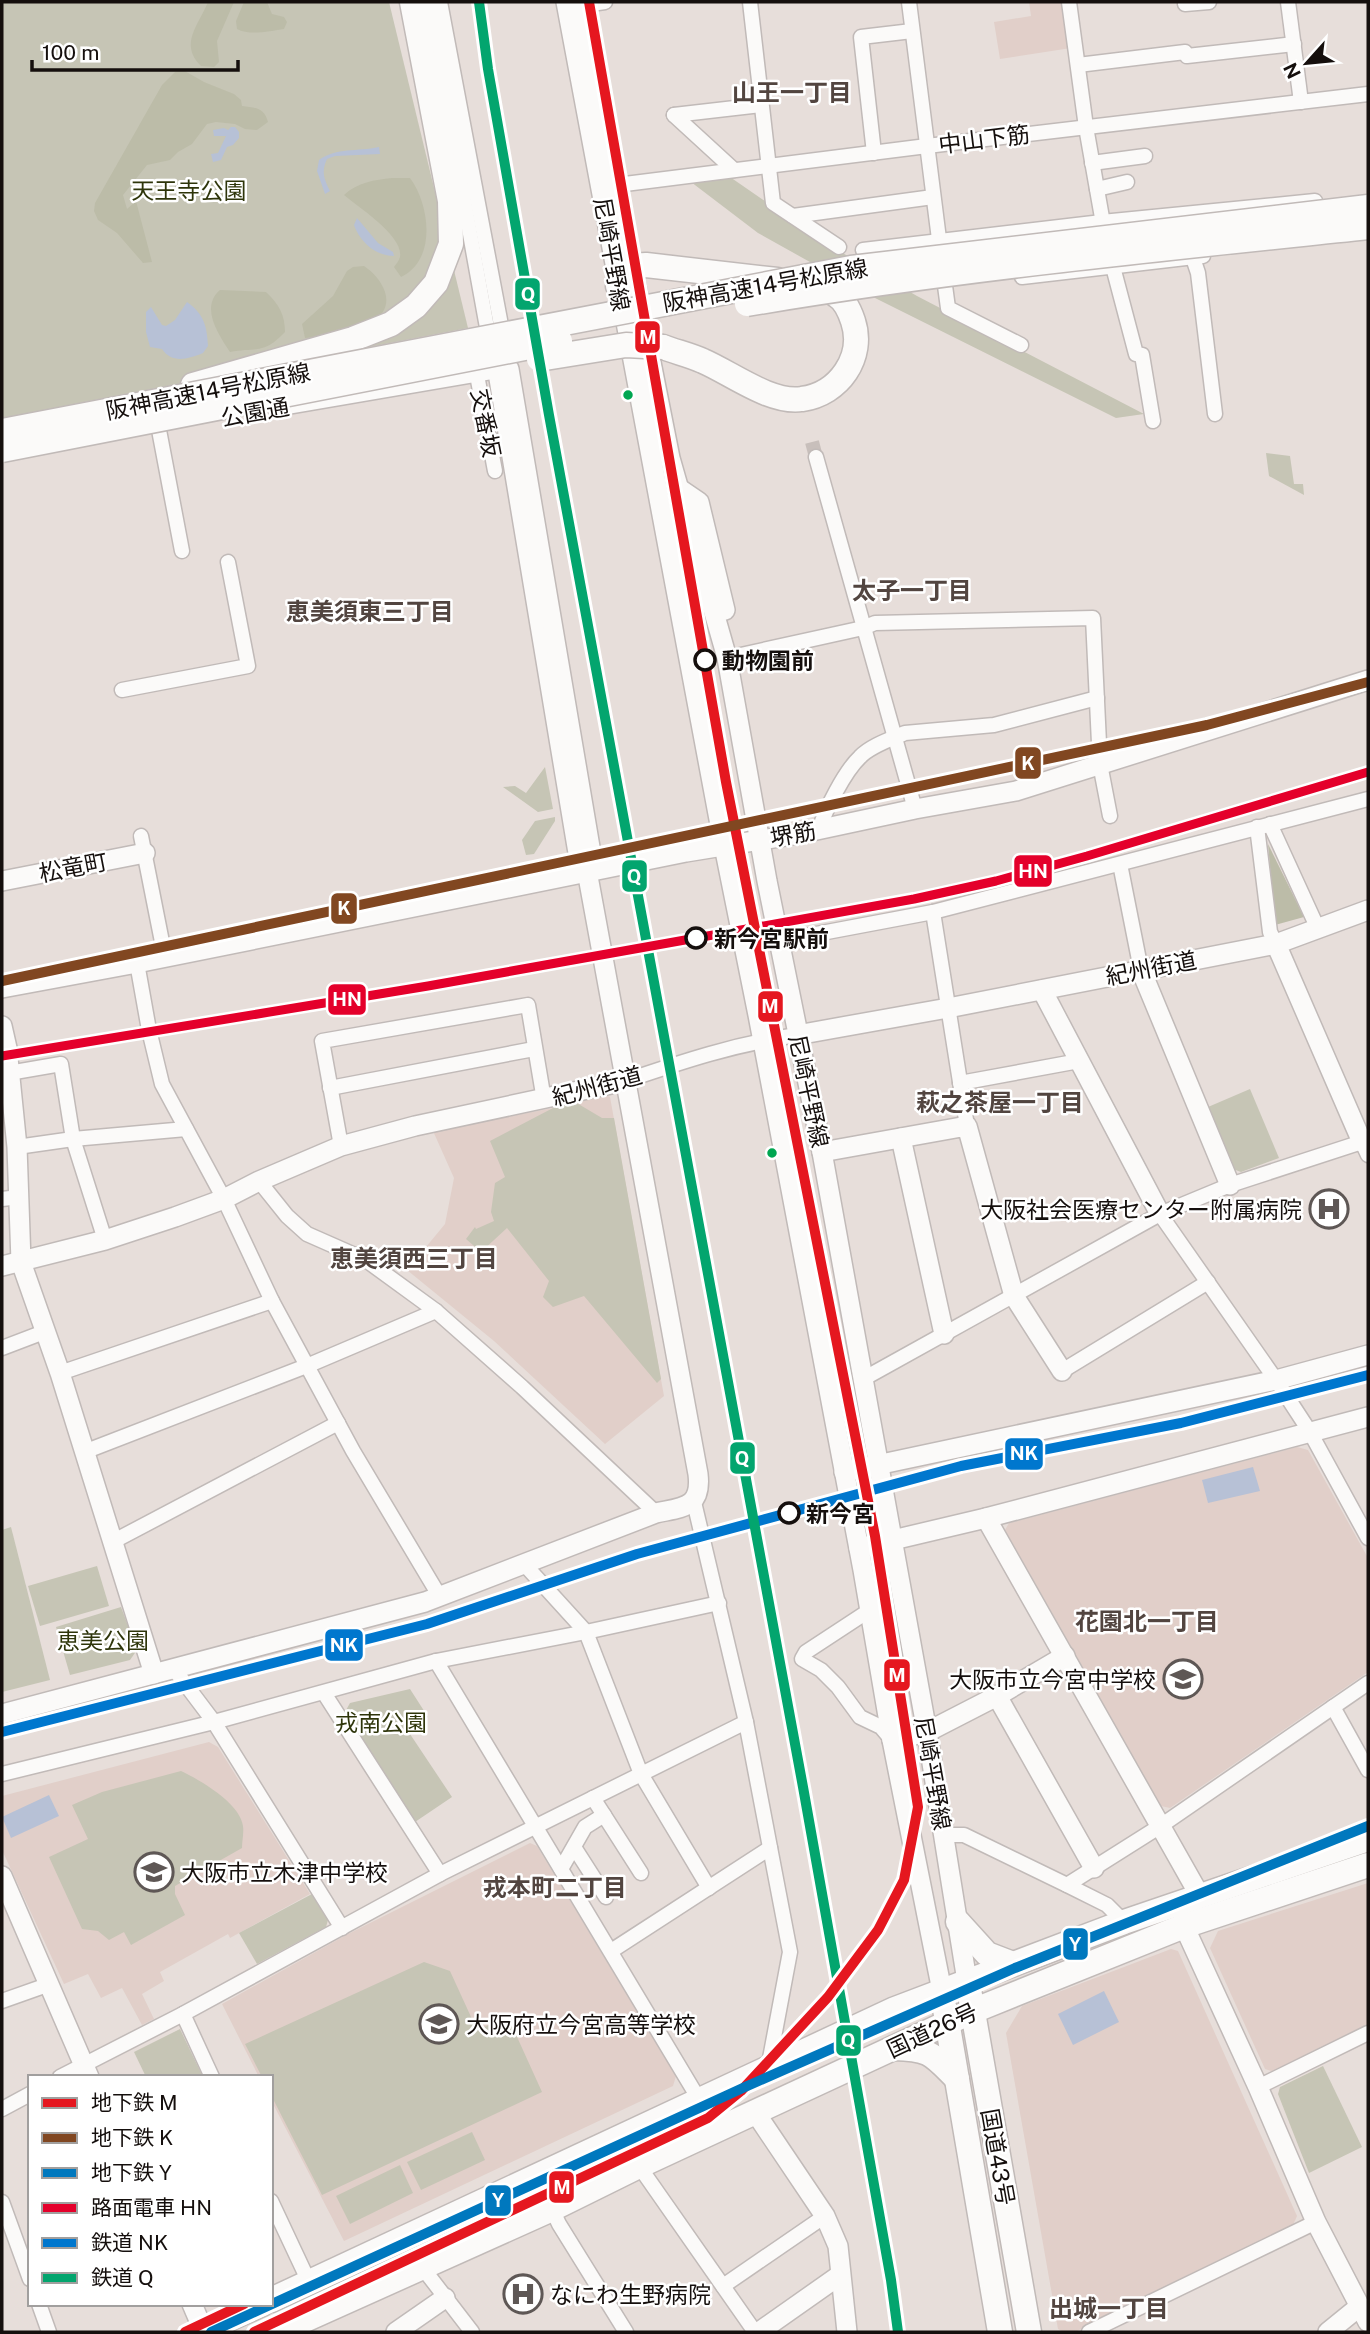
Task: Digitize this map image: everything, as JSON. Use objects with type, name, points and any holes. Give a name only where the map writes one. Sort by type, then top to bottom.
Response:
[{"type":"highway","points":[[111,409],[353,339],[391,324],[416,306],[436,283],[451,244],[450,201],[412,2]]},
{"type":"highway","name":"阪神高速14号松原線","points":[[2,431],[851,268],[1368,208]]},
{"type":"highway","name":"阪神高速14号松原線","points":[[2,450],[748,303],[858,286],[1368,227]]},
{"type":"highway","points":[[384,376],[420,378],[626,345],[663,347],[701,360],[752,386],[787,399],[802,400],[824,392],[841,379],[850,367],[855,350],[856,330],[850,311],[838,295],[817,287],[753,277],[646,265],[625,276]]},
{"type":"highway","name":"国道26号","points":[[273,2299],[895,2010],[1124,1922],[1368,1839]]},
{"type":"highway","name":"国道26号","points":[[278,2332],[552,2209],[973,2011],[1184,1926],[1368,1865]]},
{"type":"highway","points":[[958,1922],[987,1954],[1013,1964]]},
{"type":"highway","name":"国道43号","points":[[967,1981],[1029,2332]]},
{"type":"highway","name":"国道43号","points":[[942,1991],[1000,2332]]},
{"type":"highway","points":[[893,2048],[929,2052],[957,2079]]},
{"type":"highway","points":[[202,2332],[258,2306]]},
{"type":"street","points":[[428,2],[502,370]]},
{"type":"street","points":[[440,2],[502,370],[590,847],[587,871],[698,1474],[699,1486],[694,1502],[746,1722],[790,1952],[768,2069]]},
{"type":"street","points":[[578,3],[605,2]]},
{"type":"street","points":[[750,2],[773,203],[839,247]]},
{"type":"street","points":[[909,2],[948,308],[1021,345]]},
{"type":"street","points":[[1069,2],[1102,222],[1136,354],[1142,355],[1153,421]]},
{"type":"street","points":[[1185,4],[1209,2]]},
{"type":"street","points":[[1288,2],[1301,102]]},
{"type":"street","name":"尼崎平野線","points":[[578,3],[724,846],[859,1548],[892,1741],[942,1991]]},
{"type":"street","points":[[874,153],[861,37],[912,31]]},
{"type":"street","points":[[1078,65],[1185,52],[1187,56],[1294,44]]},
{"type":"street","name":"中山下筋","points":[[608,186],[1368,94]]},
{"type":"street","points":[[734,170],[674,115],[761,105]]},
{"type":"street","points":[[1092,163],[1145,156]]},
{"type":"street","points":[[1097,190],[1128,182]]},
{"type":"street","points":[[863,250],[1368,195]]},
{"type":"street","points":[[793,216],[933,197]]},
{"type":"street","points":[[945,284],[1113,268],[1368,237]]},
{"type":"street","points":[[1193,258],[1198,273],[1215,414]]},
{"type":"street","name":"尼崎平野線","points":[[625,276],[677,487],[699,502],[724,601],[726,622],[722,638],[797,1035],[822,1152],[927,1732],[967,1981]]},
{"type":"street","name":"公園通","points":[[2,460],[502,370]]},
{"type":"street","name":"交番坂","points":[[477,375],[495,471]]},
{"type":"street","points":[[159,430],[182,551]]},
{"type":"street","points":[[816,457],[915,809]]},
{"type":"street","points":[[122,690],[248,666],[228,562]]},
{"type":"street","points":[[727,658],[876,623],[1093,618],[1100,764],[1110,816]]},
{"type":"street","name":"堺筋","points":[[2,988],[587,871],[819,830],[1016,791],[1368,680]]},
{"type":"street","points":[[819,830],[826,807],[860,756],[894,738],[905,733],[994,725],[1097,698]]},
{"type":"street","points":[[779,941],[933,912],[1368,799]]},
{"type":"street","points":[[1263,826],[1318,929]]},
{"type":"street","points":[[863,1379],[1160,1214],[1230,1185],[1366,1146],[1270,932],[1263,826]]},
{"type":"street","points":[[143,845],[165,957]]},
{"type":"street","name":"松竜町","points":[[2,881],[143,845]]},
{"type":"street","points":[[1120,864],[1141,970],[1230,1185]]},
{"type":"street","name":"紀州街道","points":[[11,1264],[106,1240],[224,1199],[341,1146],[415,1126],[625,1081],[694,1057],[762,1040],[948,1009],[1276,944],[1368,910]]},
{"type":"street","points":[[933,912],[967,1126],[1014,1296],[1062,1371],[1208,1282]]},
{"type":"street","points":[[137,963],[162,1084],[224,1199],[272,1301],[338,1423],[440,1597]]},
{"type":"street","points":[[1042,990],[1160,1214],[1310,1432],[1368,1538]]},
{"type":"street","points":[[341,1146],[322,1041],[528,1005],[544,1100]]},
{"type":"street","points":[[2,1026],[12,1151],[11,1264],[44,1332],[60,1373],[154,1674]]},
{"type":"street","points":[[330,1088],[534,1049]]},
{"type":"street","points":[[960,1083],[1079,1061]]},
{"type":"street","points":[[5,1073],[61,1064],[74,1139],[106,1240]]},
{"type":"street","points":[[822,1152],[967,1126]]},
{"type":"street","points":[[12,1151],[74,1139],[186,1129]]},
{"type":"street","points":[[901,1138],[944,1334]]},
{"type":"street","points":[[259,1181],[287,1216],[307,1234],[366,1260],[436,1311],[522,1387],[656,1513]]},
{"type":"street","points":[[60,1373],[272,1301]]},
{"type":"street","points":[[84,1452],[309,1365],[436,1311]]},
{"type":"street","points":[[2,1348],[44,1332]]},
{"type":"street","points":[[844,1472],[1276,1380],[1368,1355]]},
{"type":"street","points":[[859,1548],[986,1518],[1368,1417]]},
{"type":"street","points":[[114,1541],[338,1423]]},
{"type":"street","points":[[2,1714],[440,1597],[656,1513],[694,1502]]},
{"type":"street","points":[[986,1518],[1200,1896]]},
{"type":"street","points":[[525,1565],[586,1632],[641,1774],[709,1888]]},
{"type":"street","points":[[2,1774],[214,1722],[436,1661],[719,1603]]},
{"type":"street","points":[[870,1610],[806,1652],[802,1659],[821,1670],[838,1687],[860,1717],[881,1727],[892,1741],[927,1732],[997,1696],[1065,1656]]},
{"type":"street","points":[[436,1661],[700,2101]]},
{"type":"street","points":[[174,1669],[214,1722],[342,1928]]},
{"type":"street","points":[[1067,1885],[1162,1825],[1368,1683]]},
{"type":"street","points":[[324,1693],[440,1874]]},
{"type":"street","points":[[997,1696],[1094,1868]]},
{"type":"street","points":[[1333,1707],[1364,1753],[1368,1770]]},
{"type":"street","points":[[67,2075],[86,2070],[440,1874],[746,1722]]},
{"type":"street","points":[[593,1798],[641,1874]]},
{"type":"street","points":[[561,1869],[585,1828],[604,1815]]},
{"type":"street","points":[[944,1835],[964,1835],[1107,1905],[1124,1922]]},
{"type":"street","points":[[574,1847],[606,1897]]},
{"type":"street","points":[[611,1951],[770,1848]]},
{"type":"street","points":[[3,1880],[86,2070]]},
{"type":"street","points":[[1184,1926],[1316,2222],[1366,2310],[1328,2332]]},
{"type":"street","points":[[2,2001],[50,1984]]},
{"type":"street","points":[[183,2014],[211,2075]]},
{"type":"street","points":[[1258,2087],[1368,2033]]},
{"type":"street","points":[[2,2109],[28,2095]]},
{"type":"street","points":[[755,2112],[825,2216],[838,2246],[847,2332]]},
{"type":"street","points":[[639,2166],[757,2332],[840,2275]]},
{"type":"street","points":[[2,2202],[28,2274]]},
{"type":"street","points":[[273,2205],[309,2283]]},
{"type":"street","points":[[552,2209],[626,2332]]},
{"type":"street","points":[[723,2286],[825,2216]]},
{"type":"street","points":[[1089,2332],[1316,2222]]},
{"type":"street","points":[[422,2267],[472,2332]]},
{"type":"street","points":[[396,2332],[444,2298]]},
{"type":"street","points":[[40,2306],[50,2332]]},
{"type":"street","points":[[192,2306],[202,2332]]},
{"type":"shaded area","points":[[1029,2],[1065,2],[1071,48],[1000,59],[994,22],[1031,16]]},
{"type":"shaded area","points":[[604,1093],[610,1097],[664,1396],[605,1444],[494,1341],[407,1270],[445,1224],[454,1178],[433,1131],[553,1108]]},
{"type":"shaded area","points":[[1297,1447],[1308,1450],[1368,1558],[1368,1672],[1170,1808],[1161,1806],[1005,1530],[1009,1523]]},
{"type":"shaded area","name":"大阪市立木津中学校","points":[[209,1742],[218,1747],[310,1894],[230,1938],[228,1934],[160,1972],[164,1981],[142,1994],[154,2019],[142,2025],[122,1988],[101,1998],[88,1974],[64,1984],[2,1850],[2,1796]]},
{"type":"shaded area","name":"大阪府立今宮高等学校","points":[[530,1843],[537,1846],[676,2076],[673,2086],[344,2241],[273,2104],[273,2075],[258,2075],[222,2004],[348,1934]]},
{"type":"shaded area","points":[[1368,1883],[1368,2026],[1274,2072],[1265,2069],[1210,1948],[1218,1931]]},
{"type":"shaded area","points":[[1171,1949],[1178,1951],[1297,2216],[1293,2225],[1075,2332],[1063,2332],[1058,2329],[1006,2033],[1022,2006]]},
{"type":"green space","name":"天王寺公園","points":[[2,2],[389,2],[468,328],[2,418]]},
{"type":"green space","points":[[208,2],[234,2],[217,41],[219,62],[214,67],[201,66],[191,50],[193,35]]},
{"type":"green space","points":[[244,2],[267,2],[272,14],[284,17],[287,22],[284,29],[254,33],[237,29],[236,21]]},
{"type":"green space","points":[[183,70],[234,94],[241,100],[242,106],[261,111],[268,122],[257,130],[245,129],[235,124],[207,124],[192,144],[170,160],[147,165],[123,195],[127,209],[136,201],[152,262],[143,263],[117,233],[98,220],[94,211],[95,203],[162,85],[175,72]]},
{"type":"green space","points":[[730,177],[827,244],[917,296],[1144,414],[1116,418],[869,295],[758,233],[691,182]]},
{"type":"green space","points":[[392,178],[410,178],[422,202],[425,217],[425,245],[420,258],[413,269],[401,277],[394,267],[400,257],[395,240],[379,223],[344,195],[361,184]]},
{"type":"green space","points":[[364,266],[377,277],[385,292],[386,306],[382,314],[362,326],[305,338],[302,324],[333,296],[347,271],[353,267]]},
{"type":"green space","points":[[220,290],[266,292],[280,310],[285,332],[265,347],[230,352],[216,329],[211,312],[211,304]]},
{"type":"green space","points":[[1266,453],[1290,456],[1294,484],[1303,484],[1304,495],[1269,476]]},
{"type":"green space","points":[[545,767],[553,809],[538,812],[503,787],[515,786],[526,793]]},
{"type":"green space","points":[[555,817],[534,854],[526,855],[522,840],[535,821]]},
{"type":"green space","points":[[1268,844],[1304,917],[1275,925]]},
{"type":"green space","points":[[1250,1089],[1279,1158],[1241,1172],[1233,1169],[1208,1107]]},
{"type":"green space","points":[[575,1102],[602,1118],[614,1118],[661,1379],[657,1383],[584,1296],[553,1307],[543,1297],[549,1281],[507,1228],[481,1252],[466,1239],[475,1227],[476,1229],[494,1221],[491,1212],[495,1183],[505,1177],[490,1141],[553,1108]]},
{"type":"green space","points":[[11,1527],[50,1680],[2,1692],[2,1530]]},
{"type":"green space","points":[[97,1566],[109,1606],[40,1626],[28,1586]]},
{"type":"green space","name":"恵美公園","points":[[121,1607],[137,1650],[130,1660],[70,1675],[56,1627]]},
{"type":"green space","name":"戎南公園","points":[[410,1689],[428,1717],[406,1728],[452,1797],[415,1822],[345,1712],[350,1703]]},
{"type":"green space","points":[[181,1771],[208,1786],[235,1809],[243,1826],[242,1848],[175,1886],[175,1894],[185,1915],[131,1945],[124,1932],[109,1940],[98,1931],[82,1929],[49,1857],[88,1839],[72,1805],[102,1792]]},
{"type":"green space","points":[[312,1894],[328,1920],[326,1927],[257,1964],[239,1933]]},
{"type":"green space","points":[[424,1962],[450,1971],[477,2030],[508,2017],[542,2092],[322,2195],[273,2099],[273,2075],[261,2075],[245,2044]]},
{"type":"green space","points":[[180,2029],[202,2075],[145,2075],[134,2052]]},
{"type":"green space","points":[[1323,2066],[1362,2147],[1309,2173],[1278,2094],[1280,2087]]},
{"type":"green space","points":[[472,2132],[485,2160],[421,2190],[407,2162]]},
{"type":"green space","points":[[400,2165],[413,2193],[350,2224],[336,2196]]},
{"type":"water","points":[[235,127],[239,132],[239,138],[227,147],[221,160],[213,162],[211,154],[218,153],[226,136],[214,136],[213,130],[228,130]]},
{"type":"water","points":[[379,147],[380,154],[335,156],[327,159],[324,175],[330,191],[325,194],[317,171],[319,160],[340,151]]},
{"type":"water","points":[[357,218],[378,243],[393,252],[394,256],[381,254],[365,242],[354,225]]},
{"type":"water","points":[[187,302],[201,316],[205,326],[208,346],[203,353],[175,358],[162,349],[150,347],[146,332],[146,312],[151,307],[162,325],[166,326],[175,320]]},
{"type":"water","points":[[1253,1467],[1260,1491],[1208,1503],[1202,1480]]},
{"type":"water","points":[[49,1795],[59,1816],[11,1838],[2,1817]]},
{"type":"water","points":[[1104,1991],[1119,2022],[1073,2045],[1058,2014]]},
{"type":"tunnel","points":[[812,442],[816,457]]},
{"type":"metro line","name":"M","points":[[254,2332],[708,2118],[741,2091],[828,1997],[878,1930],[904,1880],[918,1807],[875,1536],[726,782],[589,2]]},
{"type":"metro line","name":"K","points":[[2,981],[1207,725],[1368,682]]},
{"type":"metro line","name":"Y","points":[[273,2304],[745,2087],[1015,1968],[1368,1826]]},
{"type":"metro line","name":"M","points":[[185,2332],[240,2306]]},
{"type":"metro line","name":"Y","points":[[211,2332],[268,2306]]},
{"type":"tram line","name":"HN","points":[[2,1056],[428,986],[914,899],[996,881],[1087,856],[1368,772]]},
{"type":"rail line","name":"Q","points":[[479,2],[488,69],[549,415],[803,1787],[898,2332]]},
{"type":"rail line","name":"NK","points":[[2,1732],[427,1624],[637,1554],[961,1466],[1181,1423],[1368,1375]]},
{"type":"place","name":"動物園前","points":[[705,660]]},
{"type":"place","name":"新今宮駅前","points":[[696,938]]},
{"type":"place","name":"大阪社会医療センター附属病院","points":[[1329,1209]]},
{"type":"place","name":"新今宮","points":[[789,1513]]},
{"type":"place","name":"大阪市立今宮中学校","points":[[1183,1679]]},
{"type":"place","name":"大阪市立木津中学校","points":[[154,1872]]},
{"type":"place","name":"大阪府立今宮高等学校","points":[[439,2024]]},
{"type":"place","name":"なにわ生野病院","points":[[523,2294]]},
{"type":"district","name":"山王一丁目","points":[[792,92]]},
{"type":"district","name":"太子一丁目","points":[[912,590]]},
{"type":"district","name":"恵美須東三丁目","points":[[370,611]]},
{"type":"district","name":"萩之茶屋一丁目","points":[[1000,1102]]},
{"type":"district","name":"恵美須西三丁目","points":[[414,1258]]},
{"type":"district","name":"花園北一丁目","points":[[1147,1621]]},
{"type":"district","name":"戎本町二丁目","points":[[555,1887]]},
{"type":"district","name":"出城一丁目","points":[[1109,2308]]}]
